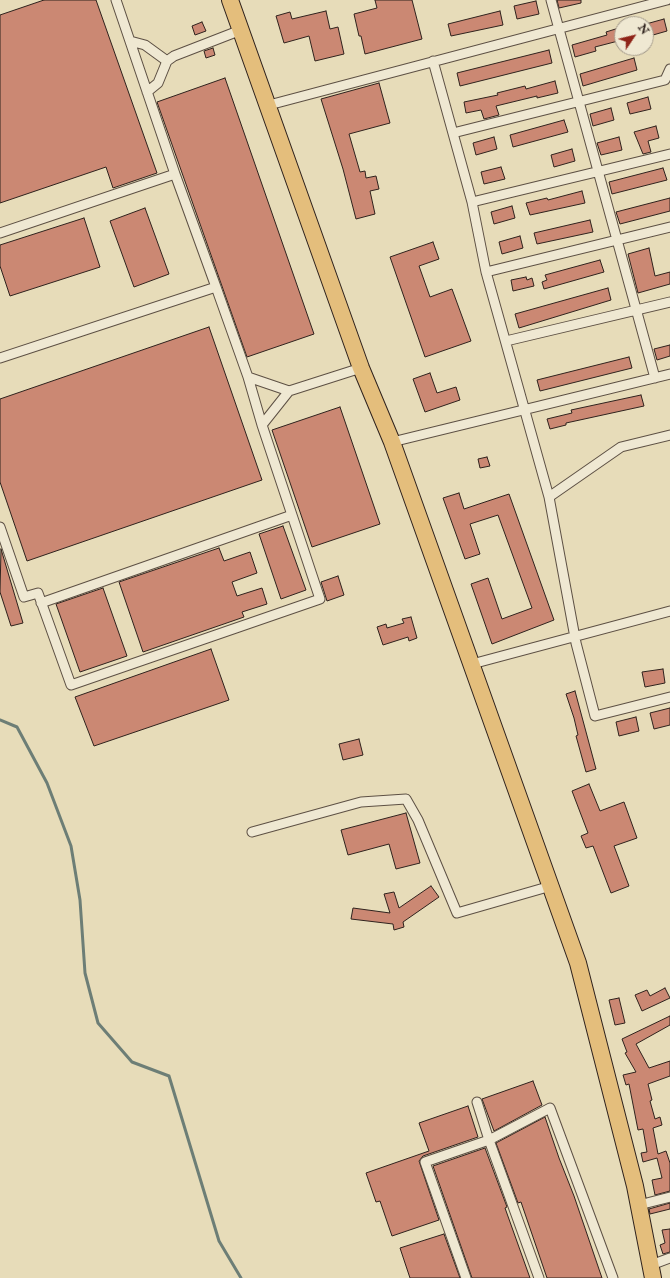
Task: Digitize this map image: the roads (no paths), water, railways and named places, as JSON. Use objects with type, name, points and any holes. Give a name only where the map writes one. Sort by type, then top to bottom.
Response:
[{"type":"highway","points":[[230,0],[269,105],[361,368],[392,442],[578,964],[639,1205],[652,1272]]},
{"type":"street","points":[[0,527],[24,597],[38,593],[71,685],[320,599],[262,425],[248,378],[116,0]]},
{"type":"street","points":[[551,0],[655,378]]},
{"type":"street","points":[[269,105],[667,0]]},
{"type":"street","points":[[147,92],[158,83],[167,61],[174,56],[241,30]]},
{"type":"street","points":[[130,41],[145,45],[167,61]]},
{"type":"street","points":[[433,61],[472,202],[486,272],[549,497],[575,636],[595,716],[670,697]]},
{"type":"street","points":[[453,133],[665,80],[670,69]]},
{"type":"street","points":[[472,202],[670,154]]},
{"type":"street","points":[[0,234],[176,174]]},
{"type":"street","points":[[486,272],[670,227]]},
{"type":"street","points":[[0,358],[216,287]]},
{"type":"street","points":[[506,341],[670,302]]},
{"type":"street","points":[[262,425],[289,391],[361,368]]},
{"type":"street","points":[[392,442],[670,374]]},
{"type":"street","points":[[248,378],[289,391]]},
{"type":"street","points":[[549,497],[621,447],[670,435]]},
{"type":"street","points":[[42,603],[292,515]]},
{"type":"street","points":[[472,664],[670,611]]},
{"type":"street","points":[[252,832],[361,802],[406,799],[418,820],[457,913],[551,886]]},
{"type":"street","points":[[477,1102],[489,1140],[539,1278]]},
{"type":"street","points":[[466,1278],[425,1162],[489,1140],[550,1108],[613,1278]]},
{"type":"street","points":[[639,1205],[670,1197]]},
{"type":"street","points":[[652,1272],[670,1258]]},
{"type":"waterway","points":[[0,720],[17,727],[47,783],[71,846],[80,900],[85,973],[98,1023],[132,1062],[169,1076],[219,1241],[241,1278]]}]
